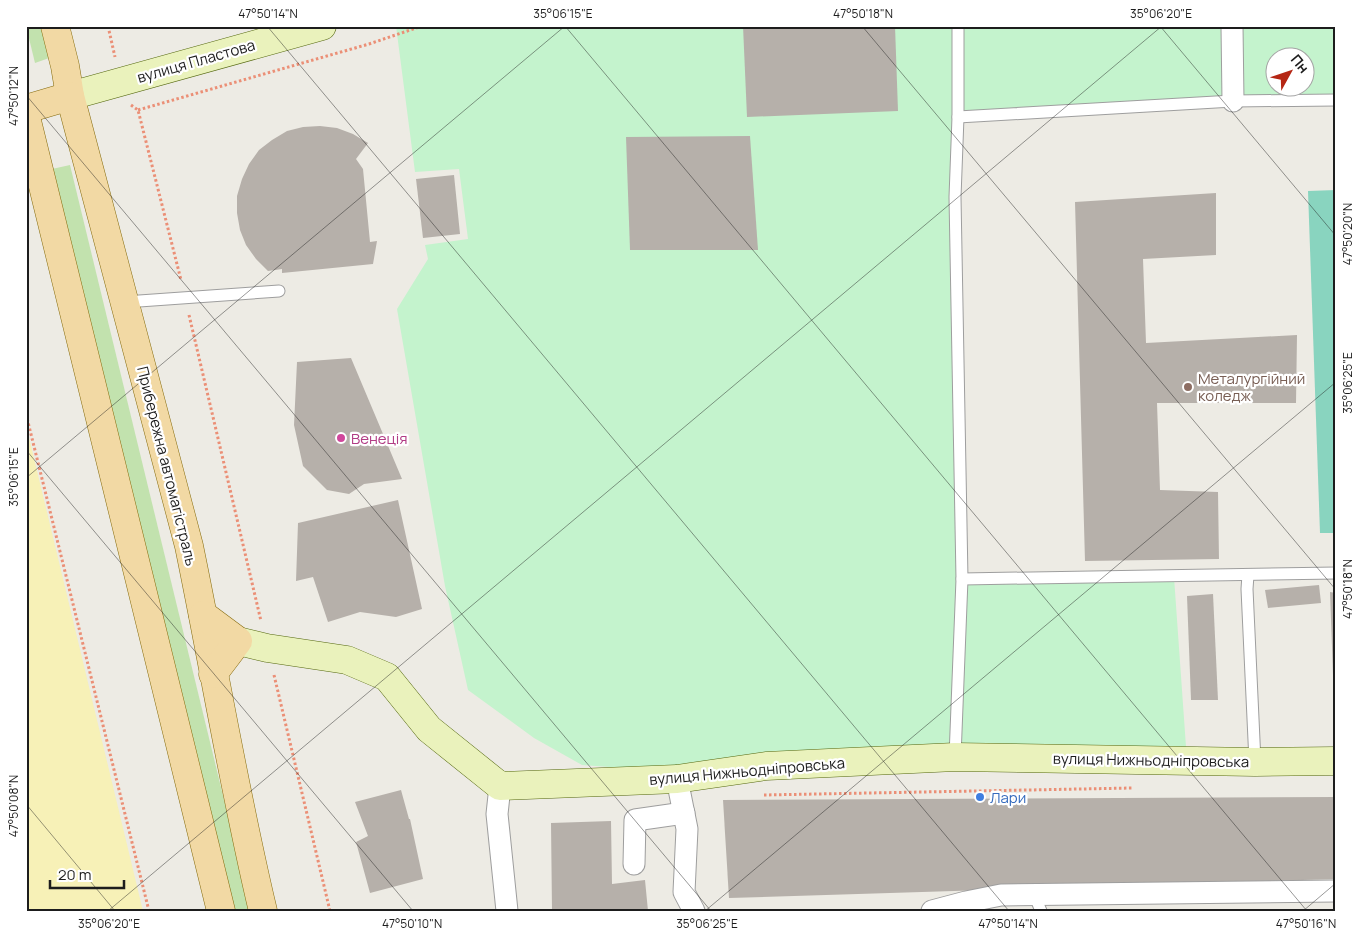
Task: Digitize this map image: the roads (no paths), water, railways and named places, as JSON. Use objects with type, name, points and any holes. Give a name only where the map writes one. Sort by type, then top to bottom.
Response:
[{"type":"main road","name":"Прибережна автомагістраль","points":[[54,26],[65,66],[70,96],[189,546],[213,674],[263,911]]},
{"type":"main road","points":[[26,109],[70,96]]},
{"type":"main road","points":[[26,117],[221,911]]},
{"type":"main road","points":[[203,615],[238,641],[213,674]]},
{"type":"street","name":"вулиця Пластова","points":[[70,96],[322,26]]},
{"type":"street","points":[[1232,26],[1233,101]]},
{"type":"street","points":[[238,641],[267,648],[347,660],[387,678],[429,729],[500,786],[497,814],[507,911]]},
{"type":"street","name":"вулиця Нижньодніпровська","points":[[500,786],[677,779],[766,766],[955,757],[1336,762]]},
{"type":"street","points":[[677,779],[687,829],[684,892],[694,911]]},
{"type":"street","points":[[634,864],[636,820],[684,813]]},
{"type":"street","points":[[932,911],[966,902],[1001,896],[1038,903],[1336,891]]},
{"type":"lane","points":[[955,757],[962,579],[955,197],[958,117],[958,26]]},
{"type":"lane","points":[[958,117],[1233,101],[1336,100]]},
{"type":"lane","points":[[125,302],[279,291]]},
{"type":"lane","points":[[962,579],[1336,573]]},
{"type":"lane","points":[[1248,575],[1247,589],[1255,762]]},
{"type":"place","name":"Металургійний коледж","points":[[1188,387]]},
{"type":"place","name":"Венеція","points":[[341,438]]},
{"type":"place","name":"Лари","points":[[980,797]]}]
